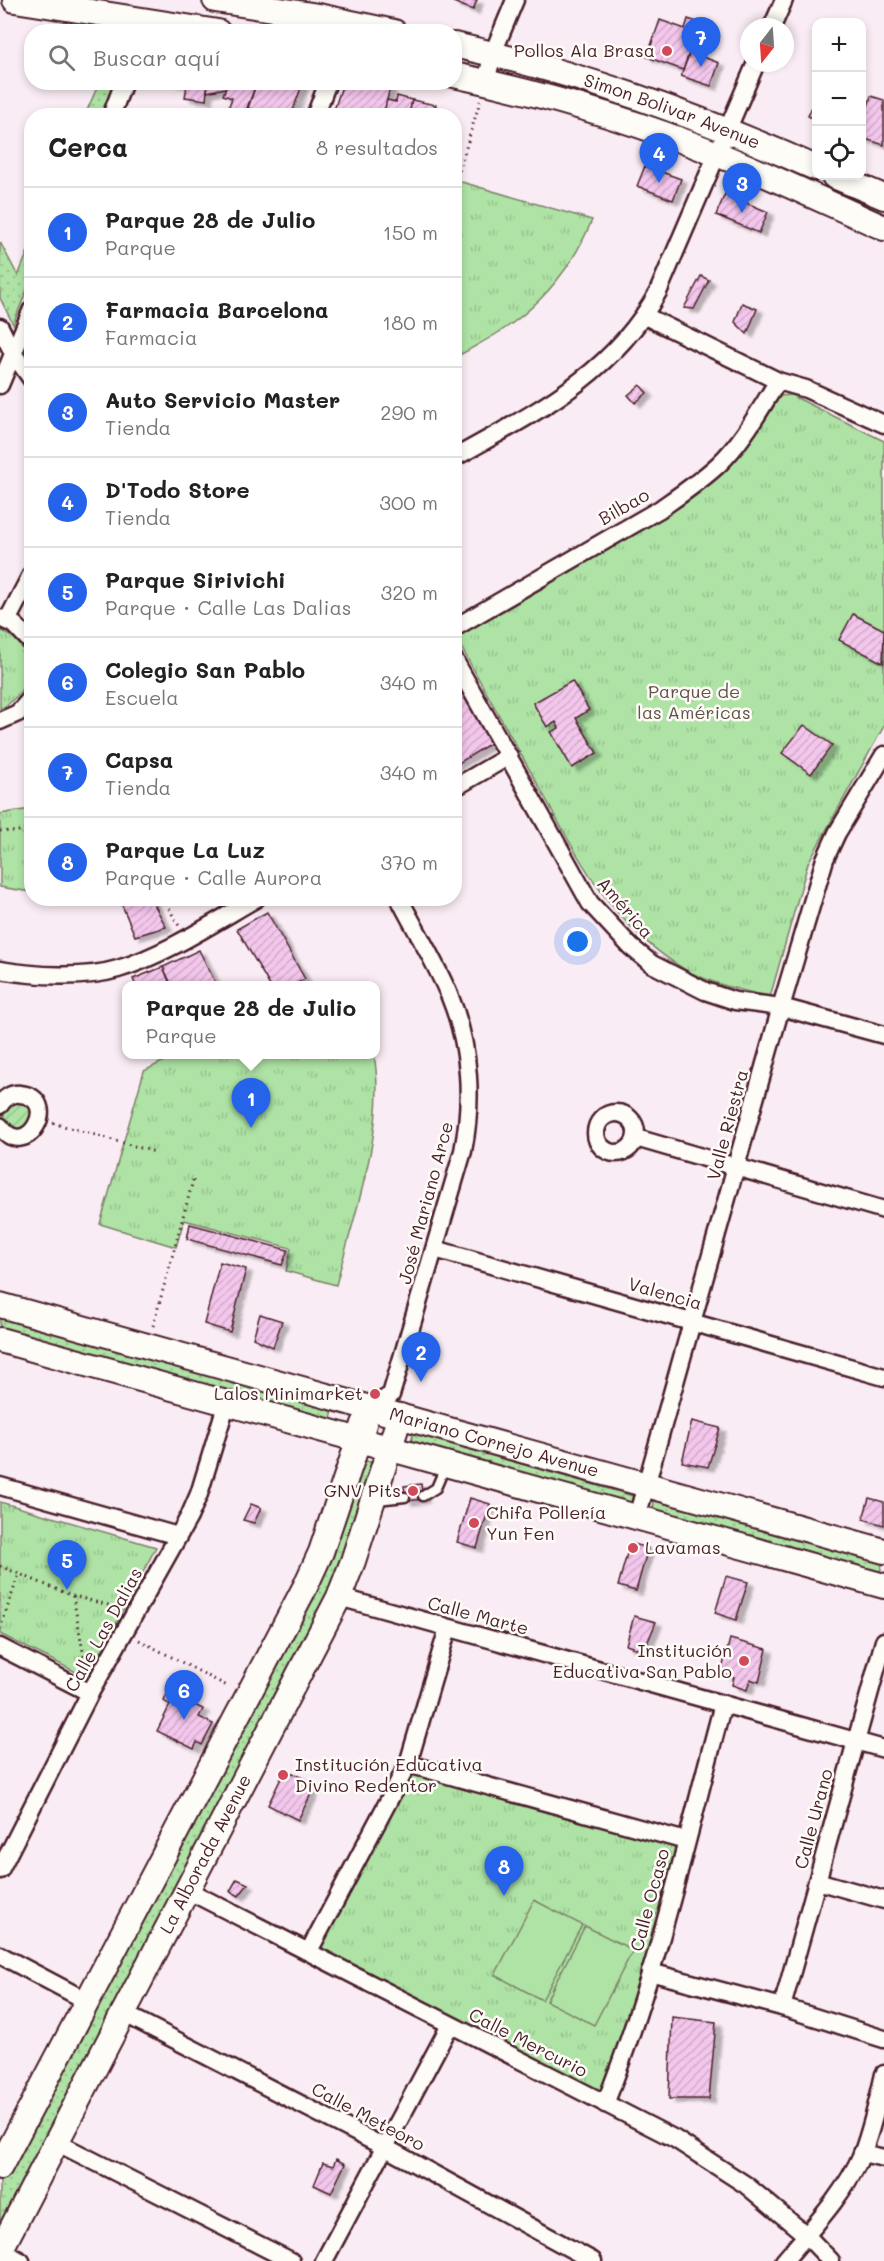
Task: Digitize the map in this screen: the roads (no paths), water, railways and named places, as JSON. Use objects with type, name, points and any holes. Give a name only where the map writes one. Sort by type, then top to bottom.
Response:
[{"type":"main road","points":[[15,0],[137,24]]},
{"type":"main road","points":[[215,0],[349,24]]},
{"type":"main road","name":"Simon Bolivar Avenue","points":[[462,47],[493,53],[639,96],[727,129],[812,166]]},
{"type":"main road","name":"Simon Bolivar Avenue","points":[[462,77],[629,122],[716,154],[884,228]]},
{"type":"main road","points":[[844,180],[884,197]]},
{"type":"main road","name":"Mariano Cornejo Avenue","points":[[0,1305],[369,1408],[395,1406],[646,1485],[884,1551]]},
{"type":"main road","name":"Mariano Cornejo Avenue","points":[[0,1340],[884,1586]]},
{"type":"main road","name":"La Alborada Avenue","points":[[0,2250],[339,1598],[390,1448],[395,1406]]},
{"type":"main road","name":"La Alborada Avenue","points":[[0,2167],[305,1587],[321,1552],[369,1408]]},
{"type":"street","points":[[486,82],[493,53],[515,0]]},
{"type":"street","points":[[776,18],[784,0]]},
{"type":"street","points":[[462,453],[570,391],[621,344],[645,316],[658,292],[752,72]]},
{"type":"street","points":[[114,108],[121,90]]},
{"type":"street","points":[[318,108],[325,90]]},
{"type":"street","points":[[645,316],[778,381],[806,389],[884,424]]},
{"type":"street","points":[[0,327],[24,369]]},
{"type":"street","points":[[24,328],[1,379],[24,385]]},
{"type":"street","name":"Bilbao","points":[[462,623],[660,509],[689,489],[720,463],[747,430],[778,381]]},
{"type":"street","points":[[24,586],[3,620],[24,634]]},
{"type":"street","name":"América","points":[[462,673],[590,903],[631,947],[652,964],[705,991],[735,1001],[781,1007],[884,1035]]},
{"type":"street","points":[[0,721],[18,713],[24,706]]},
{"type":"street","name":"Valle Riestra","points":[[637,1517],[825,859],[837,833],[884,755]]},
{"type":"street","points":[[462,783],[509,756]]},
{"type":"street","points":[[0,970],[93,974],[117,969],[142,960],[242,906]]},
{"type":"street","name":"José Mariano Arce","points":[[395,1406],[435,1249],[463,1151],[470,1095],[467,1062],[451,999],[403,906]]},
{"type":"street","points":[[0,1105],[14,1094],[28,1096],[38,1106],[40,1120],[26,1136],[12,1136],[0,1128]]},
{"type":"street","points":[[636,1138],[884,1210]]},
{"type":"street","name":"Valencia","points":[[435,1249],[884,1377]]},
{"type":"street","name":"Calle Las Dalias","points":[[0,1870],[90,1693],[199,1494],[226,1402]]},
{"type":"street","points":[[0,1486],[178,1536]]},
{"type":"street","name":"Calle Marte","points":[[339,1598],[884,1749]]},
{"type":"street","points":[[309,1952],[408,1764],[448,1628]]},
{"type":"street","name":"Calle Urano","points":[[782,2007],[884,1641]]},
{"type":"street","points":[[0,1647],[90,1693]]},
{"type":"street","name":"Calle Ocaso","points":[[605,2104],[626,2051],[650,1972],[723,1704]]},
{"type":"street","points":[[408,1764],[686,1841]]},
{"type":"street","points":[[817,1881],[884,1900]]},
{"type":"street","name":"Calle Mercurio","points":[[187,1890],[675,2139],[746,2185],[806,2235],[831,2261]]},
{"type":"street","points":[[0,1955],[87,2001]]},
{"type":"street","points":[[650,1972],[782,2007],[884,2039]]},
{"type":"street","name":"Calle Meteoro","points":[[123,2013],[386,2148],[593,2261]]},
{"type":"street","points":[[324,2261],[450,2025]]},
{"type":"street","points":[[784,2261],[848,2180],[862,2153],[884,2074]]},
{"type":"street","points":[[56,2142],[291,2261]]},
{"type":"street","points":[[862,2153],[884,2158]]},
{"type":"street","points":[[0,2250],[21,2261]]},
{"type":"lane","points":[[423,1496],[436,1488],[446,1464]]},
{"type":"lane","points":[[374,1500],[405,1497]]},
{"type":"place","name":"Pollos Ala Brasa","points":[[667,51]]},
{"type":"place","name":"Capsa","points":[[701,67]]},
{"type":"place","name":"D'Todo Store","points":[[659,183]]},
{"type":"place","name":"Auto Servicio Master","points":[[742,213]]},
{"type":"place","name":"Parque 28 de Julio","points":[[251,1128]]},
{"type":"place","name":"Farmacia Barcelona","points":[[421,1382]]},
{"type":"place","name":"Lalos Minimarket","points":[[375,1394]]},
{"type":"place","name":"GNV Pits","points":[[413,1491]]},
{"type":"place","name":"Chifa Pollería Yun Fen","points":[[474,1523]]},
{"type":"place","name":"Lavamas","points":[[633,1548]]},
{"type":"place","name":"Parque Sirivichi","points":[[67,1590]]},
{"type":"place","name":"Institución Educativa San Pablo","points":[[744,1661]]},
{"type":"place","name":"Colegio San Pablo","points":[[184,1720]]},
{"type":"place","name":"Institución Educativa Divino Redentor","points":[[283,1775]]},
{"type":"place","name":"Parque La Luz","points":[[504,1896]]},
{"type":"park label","name":"Parque de las Américas","points":[[694,702]]}]
